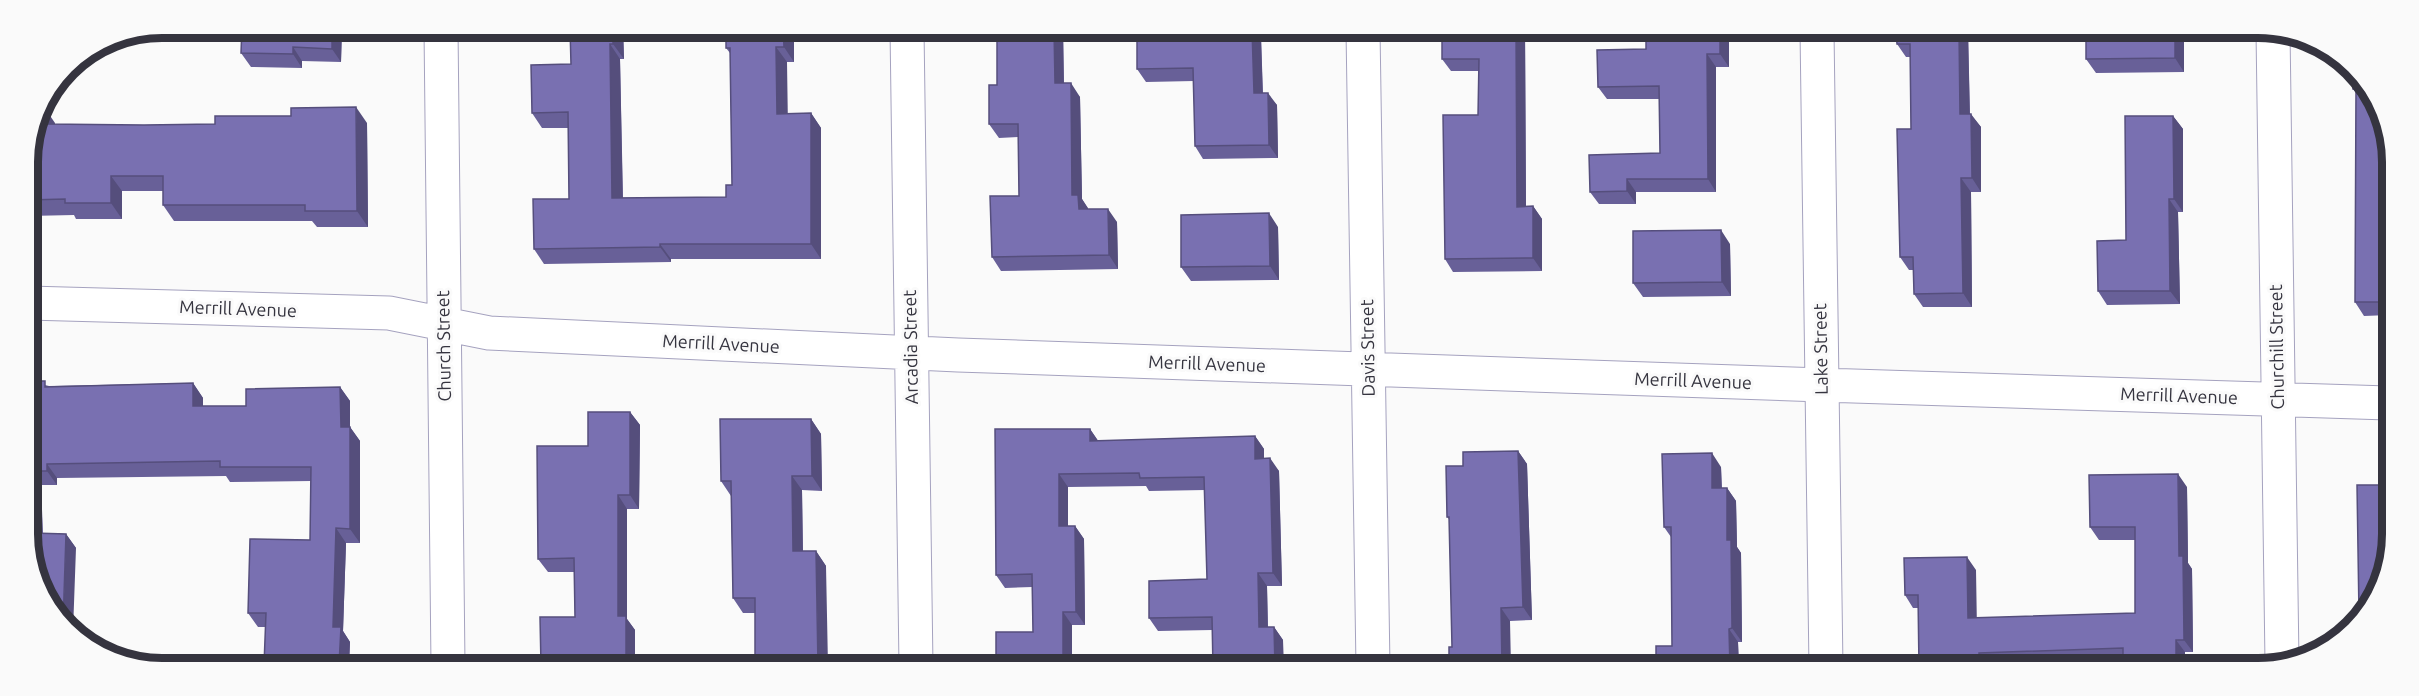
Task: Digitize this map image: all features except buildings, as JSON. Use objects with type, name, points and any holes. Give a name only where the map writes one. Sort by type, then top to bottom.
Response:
[{"type":"street","name":"Church Street","points":[[441,38],[448,658]]},
{"type":"street","name":"Arcadia Street","points":[[907,38],[916,658]]},
{"type":"street","name":"Davis Street","points":[[1363,38],[1373,658]]},
{"type":"street","name":"Lake Street","points":[[1817,38],[1826,658]]},
{"type":"street","name":"Churchill Street","points":[[2272,39],[2282,656]]},
{"type":"street","name":"Merrill Avenue","points":[[38,303],[389,313],[489,333],[911,352],[1822,386],[2382,403]]}]
